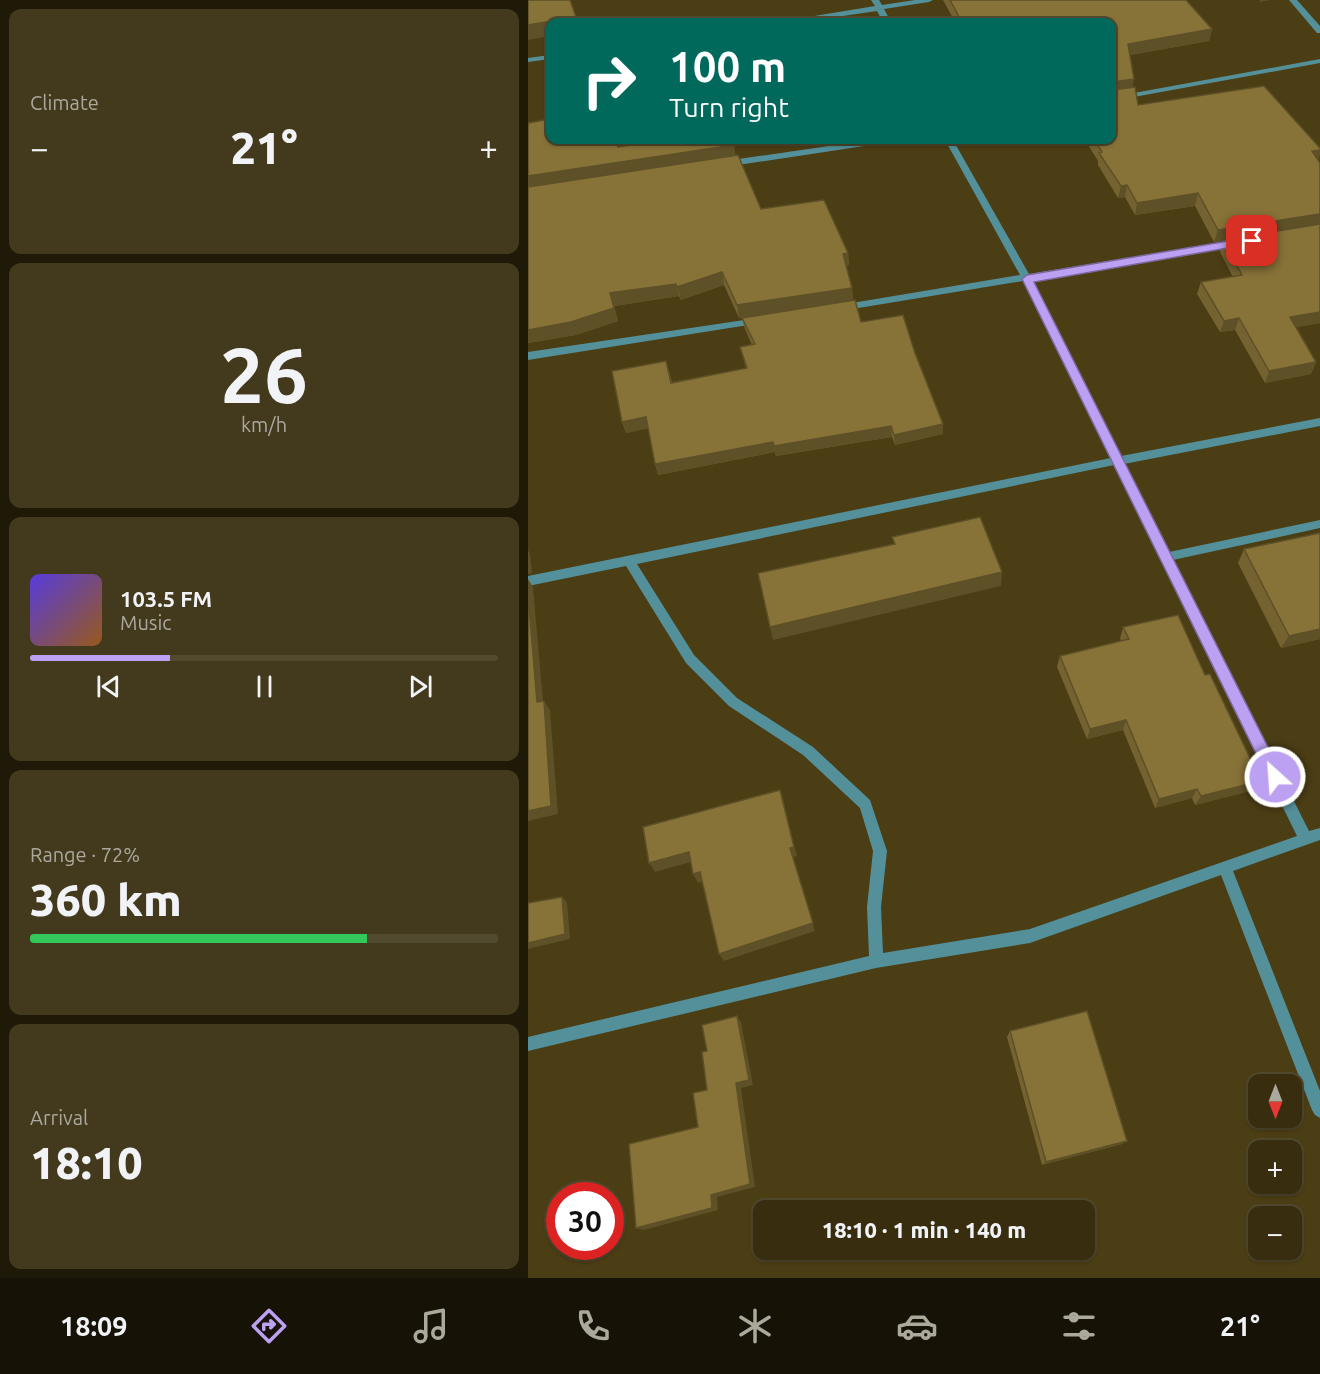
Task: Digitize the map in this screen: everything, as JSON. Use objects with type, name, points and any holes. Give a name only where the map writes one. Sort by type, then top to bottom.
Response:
[{"type":"street","points":[[875,0],[885,18]]},
{"type":"street","points":[[818,18],[929,0]]},
{"type":"street","points":[[1293,0],[1320,32]]},
{"type":"street","points":[[528,60],[546,58]]},
{"type":"street","points":[[1116,98],[1320,61]]},
{"type":"street","points":[[712,166],[858,144]]},
{"type":"street","points":[[951,144],[1027,279],[1305,837]]},
{"type":"street","points":[[830,310],[1250,241]]},
{"type":"street","points":[[528,356],[772,319]]},
{"type":"street","points":[[528,581],[1116,461],[1320,422]]},
{"type":"street","points":[[1167,557],[1320,524]]},
{"type":"street","points":[[629,561],[690,659],[733,702],[808,751],[864,804],[880,851],[874,907],[876,961]]},
{"type":"street","points":[[528,1044],[876,961],[1030,936],[1225,869],[1305,837],[1320,834]]},
{"type":"street","points":[[1225,869],[1320,1110]]},
{"type":"building","points":[[528,0],[570,0],[576,17],[546,18],[546,22],[528,25]]},
{"type":"building","points":[[950,0],[1186,0],[1212,29],[1128,44],[1134,79],[1116,82],[1116,18],[960,18]]},
{"type":"building","points":[[1264,86],[1320,148],[1320,150],[1312,151],[1320,163],[1320,214],[1218,230],[1198,193],[1137,203],[1127,185],[1121,186],[1099,153],[1102,152],[1097,144],[1116,144],[1116,90],[1135,87],[1138,105]]},
{"type":"building","points":[[546,120],[546,144],[617,144],[618,147],[637,144],[734,145],[528,176],[528,123]]},
{"type":"building","points":[[738,155],[761,209],[824,200],[848,253],[843,254],[852,288],[737,305],[722,272],[677,287],[676,284],[610,293],[614,308],[571,322],[528,330],[528,187]]},
{"type":"building","points":[[1320,224],[1320,312],[1290,317],[1316,362],[1269,371],[1239,318],[1224,321],[1201,282],[1242,275],[1223,240]]},
{"type":"building","points":[[855,300],[861,322],[903,315],[915,353],[943,424],[894,435],[891,426],[774,446],[773,442],[655,464],[646,417],[622,422],[612,371],[666,361],[671,383],[747,368],[740,347],[755,344],[742,318]]},
{"type":"building","points":[[980,517],[1002,572],[770,627],[758,573],[895,544],[892,537]]},
{"type":"building","points":[[1320,533],[1320,629],[1289,636],[1244,549]]},
{"type":"building","points":[[528,594],[537,702],[544,701],[551,806],[528,811]]},
{"type":"building","points":[[1178,615],[1205,675],[1210,674],[1261,781],[1201,796],[1197,789],[1159,799],[1126,720],[1090,729],[1060,656],[1129,639],[1123,627]]},
{"type":"building","points":[[780,790],[794,847],[790,848],[813,923],[719,954],[700,872],[693,874],[689,852],[649,863],[643,827]]},
{"type":"building","points":[[562,897],[565,934],[528,943],[528,903]]},
{"type":"building","points":[[1087,1011],[1127,1141],[1046,1162],[1010,1031]]},
{"type":"building","points":[[737,1016],[749,1080],[736,1083],[750,1184],[711,1195],[712,1208],[636,1228],[629,1144],[698,1127],[693,1093],[707,1090],[702,1052],[707,1051],[702,1025]]},
{"type":"route","points":[[1252,241],[1027,279],[1275,777]]}]
